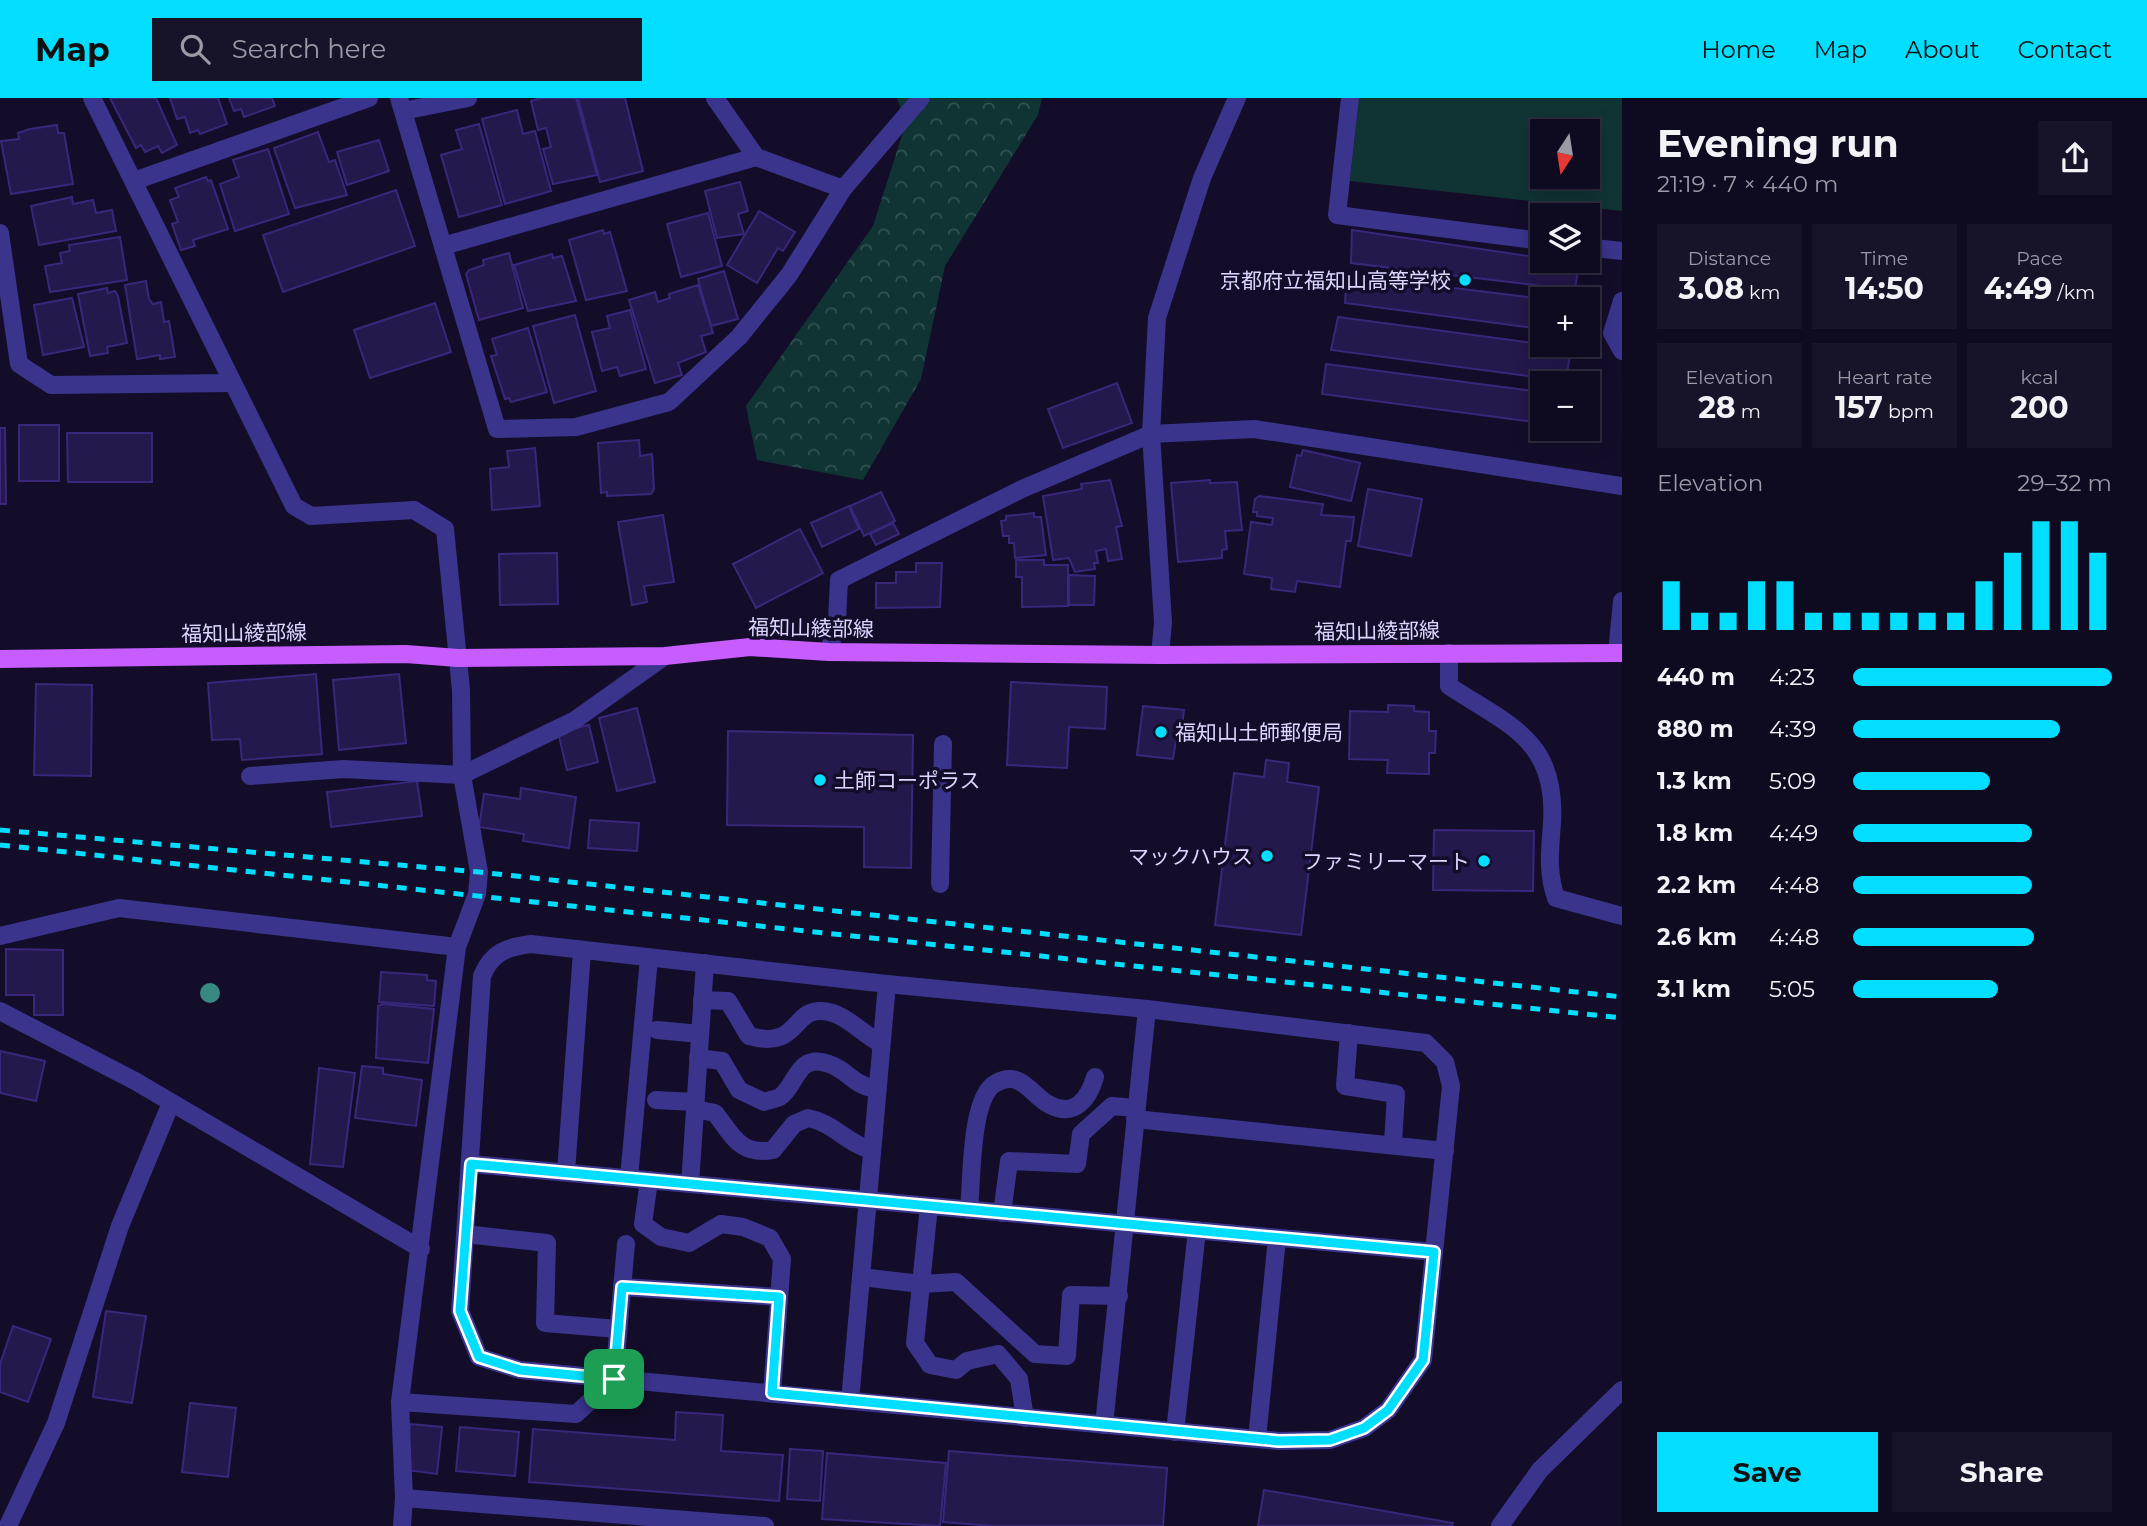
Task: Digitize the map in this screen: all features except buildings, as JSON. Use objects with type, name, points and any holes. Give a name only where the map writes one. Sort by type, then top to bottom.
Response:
[{"type":"main road","name":"福知山綾部線","points":[[0,659],[406,654],[458,658],[665,656],[750,647],[829,652],[1160,655],[1619,653]]},
{"type":"street","points":[[92,98],[294,506],[311,516],[414,510],[445,529],[458,658],[462,775],[479,872],[477,894],[457,947],[400,1402],[404,1498],[401,1526]]},
{"type":"street","points":[[134,181],[369,98]]},
{"type":"street","points":[[468,98],[401,105],[497,429],[576,427],[669,402],[739,337],[789,275],[843,188],[921,98]]},
{"type":"street","points":[[715,98],[757,157],[843,188]]},
{"type":"street","points":[[1160,655],[1163,622],[1150,433],[1157,318],[1202,178],[1237,98]]},
{"type":"street","points":[[1350,98],[1337,215],[1530,239]]},
{"type":"street","points":[[443,246],[757,157]]},
{"type":"street","points":[[0,233],[19,365],[51,385],[232,383]]},
{"type":"street","points":[[1600,248],[1622,251]]},
{"type":"street","points":[[1622,301],[1612,333],[1622,351]]},
{"type":"street","points":[[829,652],[837,620],[839,580],[1022,489],[1150,433],[1254,429],[1622,486]]},
{"type":"street","points":[[1619,653],[1622,601]]},
{"type":"street","points":[[1449,653],[1449,686],[1531,742],[1548,770],[1553,796],[1548,876],[1556,898],[1622,916]]},
{"type":"street","points":[[250,776],[342,769],[462,775],[575,720],[665,656]]},
{"type":"street","points":[[940,884],[943,744]]},
{"type":"street","points":[[0,936],[119,908],[457,947]]},
{"type":"street","points":[[531,944],[649,958],[1147,1009],[1426,1043],[1445,1062],[1451,1086],[1423,1360],[1388,1410],[1364,1428],[1330,1440],[1257,1439],[1175,1432],[520,1370],[479,1357],[460,1311],[482,975],[488,961],[508,946],[531,944]]},
{"type":"street","points":[[566,1172],[582,951]]},
{"type":"street","points":[[629,1178],[649,958]]},
{"type":"street","points":[[690,1184],[705,963]]},
{"type":"street","points":[[850,1401],[887,984]]},
{"type":"street","points":[[702,1000],[728,1001],[749,1036],[760,1039],[778,1040],[791,1032],[803,1017],[820,1010],[838,1015],[880,1042]]},
{"type":"street","points":[[1104,1425],[1127,1224],[1135,1114],[1147,1009]]},
{"type":"street","points":[[0,1011],[171,1102],[421,1249]]},
{"type":"street","points":[[657,1030],[700,1034]]},
{"type":"street","points":[[1349,1033],[1345,1086],[1396,1094],[1392,1143]]},
{"type":"street","points":[[698,1058],[722,1061],[739,1090],[764,1102],[781,1097],[801,1068],[811,1062],[828,1063],[857,1086],[876,1089]]},
{"type":"street","points":[[969,1210],[979,1109],[981,1100],[993,1084],[1007,1078],[1021,1081],[1052,1107],[1069,1109],[1082,1104],[1090,1095],[1096,1077]]},
{"type":"street","points":[[656,1100],[695,1105],[715,1113],[736,1144],[747,1150],[774,1150],[794,1124],[808,1118],[834,1127],[851,1144],[871,1150]]},
{"type":"street","points":[[8,1526],[56,1423],[120,1226],[171,1102]]},
{"type":"street","points":[[1002,1213],[1009,1161],[1077,1164],[1081,1134],[1112,1106],[1135,1114],[1445,1151]]},
{"type":"street","points":[[471,1164],[1434,1252]]},
{"type":"street","points":[[649,1180],[643,1224],[661,1237],[688,1243],[722,1224],[743,1227],[770,1238],[782,1259],[772,1393]]},
{"type":"street","points":[[929,1206],[915,1343],[930,1365],[956,1370],[967,1361],[998,1354],[1019,1379],[1025,1418]]},
{"type":"street","points":[[1175,1432],[1197,1230]]},
{"type":"street","points":[[466,1234],[547,1243],[545,1323],[618,1329]]},
{"type":"street","points":[[1257,1439],[1277,1238]]},
{"type":"street","points":[[400,1402],[576,1414],[614,1379],[626,1244]]},
{"type":"street","points":[[861,1277],[921,1284],[956,1282],[1035,1354],[1066,1356],[1071,1295],[1119,1296]]},
{"type":"street","points":[[622,1287],[779,1297]]},
{"type":"street","points":[[1500,1526],[1540,1470],[1622,1390]]},
{"type":"street","points":[[404,1498],[765,1526]]},
{"type":"green space","points":[[897,98],[1042,98],[1038,115],[945,266],[921,379],[863,480],[757,460],[746,406],[873,226],[906,123]]},
{"type":"green space","points":[[1359,98],[1622,98],[1622,211],[1600,209],[1600,203],[1549,203],[1350,181]]},
{"type":"railway","points":[[0,830],[479,872],[1622,997]]},
{"type":"railway","points":[[0,845],[1622,1018]]},
{"type":"place","name":"京都府立福知山高等学校","points":[[1465,280]]},
{"type":"place","name":"福知山土師郵便局","points":[[1161,732]]},
{"type":"place","name":"土師コーポラス","points":[[820,780]]},
{"type":"place","name":"マックハウス","points":[[1267,856]]},
{"type":"place","name":"ファミリーマート","points":[[1484,861]]},
{"type":"route","points":[[471,1164],[1434,1252],[1423,1360],[1388,1410],[1364,1428],[1330,1440],[1279,1441],[772,1393],[779,1297],[622,1287],[614,1379],[520,1370],[479,1357],[460,1311],[471,1164]]}]
